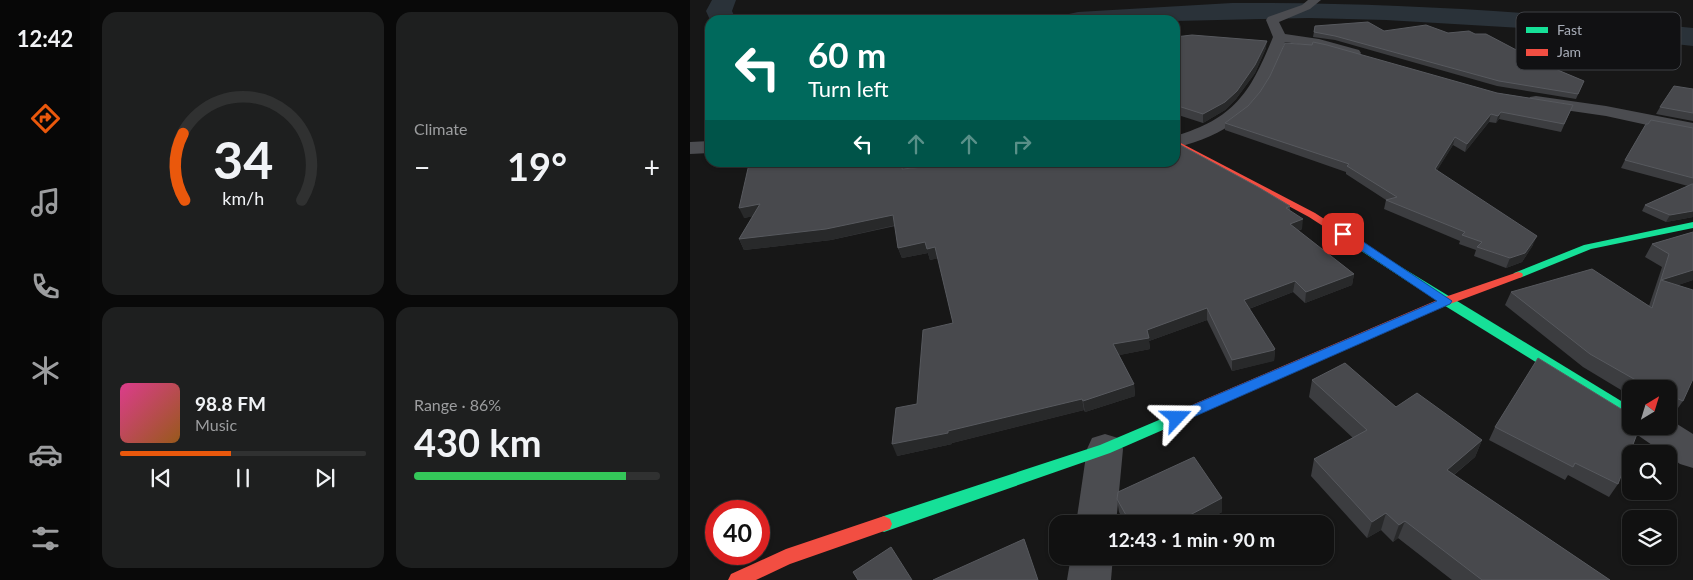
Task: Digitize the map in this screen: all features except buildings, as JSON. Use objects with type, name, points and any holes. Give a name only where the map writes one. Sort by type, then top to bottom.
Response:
[{"type":"street","points":[[1180,140],[1229,120],[1247,102],[1264,75],[1280,37],[1272,20],[1306,7],[1315,0]]},
{"type":"street","points":[[1280,37],[1319,43],[1367,56]]},
{"type":"street","points":[[1518,98],[1606,110],[1693,129]]},
{"type":"street","points":[[1180,144],[1312,215],[1446,301],[1622,409]]},
{"type":"street","points":[[690,148],[705,147]]},
{"type":"street","points":[[737,580],[786,558],[1105,449],[1446,301],[1480,291],[1575,252],[1693,225]]},
{"type":"street","points":[[1665,435],[1693,453]]},
{"type":"street","points":[[1097,515],[1105,449]]},
{"type":"street","points":[[1089,580],[1091,565]]},
{"type":"waterway","points":[[721,15],[719,11],[724,0]]},
{"type":"waterway","points":[[1142,15],[1309,10],[1386,12],[1516,19]]},
{"type":"waterway","points":[[1681,36],[1693,37]]},
{"type":"traffic: fast","points":[[1518,275],[1588,247],[1693,225]]},
{"type":"traffic: fast","points":[[1347,237],[1446,301],[1622,409]]},
{"type":"traffic: fast","points":[[884,524],[1105,449],[1199,408]]},
{"type":"traffic: jam","points":[[1180,144],[1312,215],[1347,237]]},
{"type":"traffic: jam","points":[[1199,408],[1446,301],[1518,275]]},
{"type":"traffic: jam","points":[[737,580],[786,557],[884,524]]},
{"type":"route","points":[[1177,418],[1446,301],[1343,234]]}]
